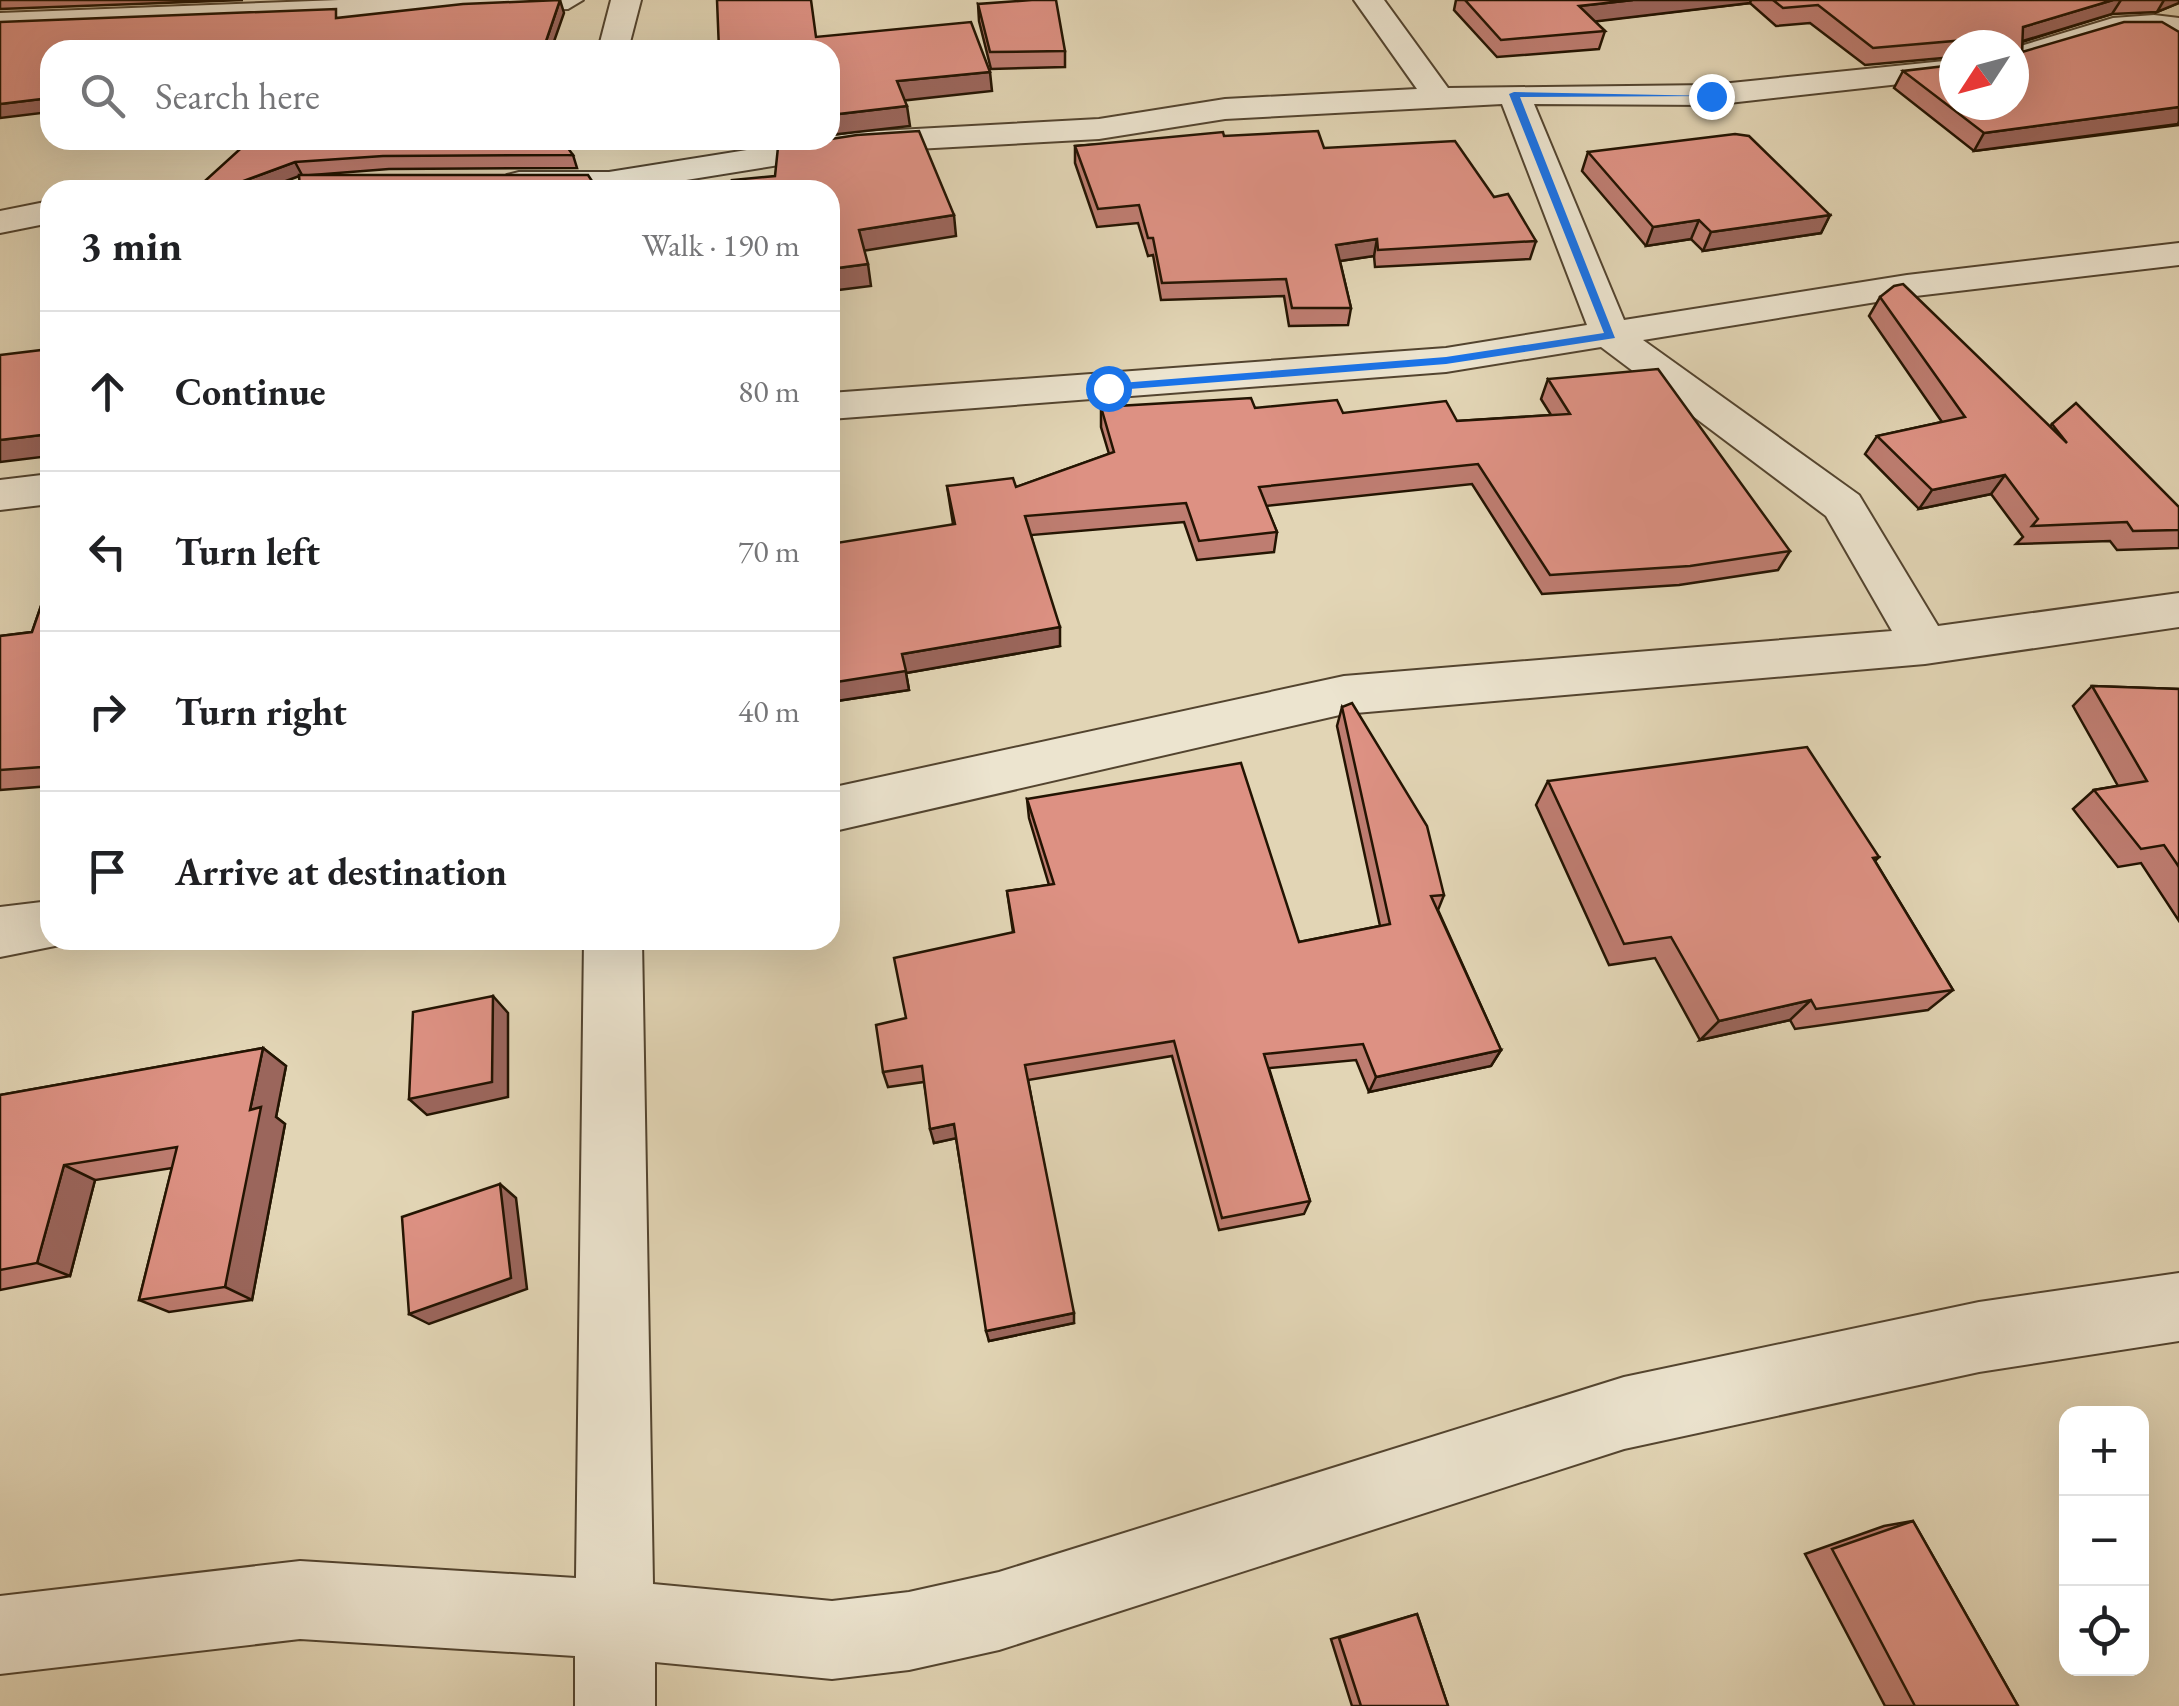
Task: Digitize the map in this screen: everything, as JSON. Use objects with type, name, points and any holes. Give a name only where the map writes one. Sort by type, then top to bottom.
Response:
[{"type":"street","points":[[0,22],[568,0]]},
{"type":"street","points":[[616,40],[626,0]]},
{"type":"street","points":[[1369,0],[1440,98]]},
{"type":"street","points":[[2029,53],[2076,39],[2100,26],[2179,27],[2102,0]]},
{"type":"street","points":[[840,145],[1099,128],[1225,109],[1514,94],[1711,96],[1939,72]]},
{"type":"street","points":[[1514,94],[1611,336],[1843,506],[1925,646]]},
{"type":"street","points":[[522,180],[608,175],[799,150]]},
{"type":"street","points":[[0,222],[40,214]]},
{"type":"street","points":[[840,405],[1446,360],[1907,286],[2179,254]]},
{"type":"street","points":[[0,495],[40,490]]},
{"type":"street","points":[[840,808],[1344,695],[1925,646],[2179,610]]},
{"type":"street","points":[[0,932],[40,927]]},
{"type":"street","points":[[613,950],[615,1706]]},
{"type":"street","points":[[0,1635],[300,1600],[616,1618],[832,1640],[910,1631],[999,1611],[1624,1413],[1979,1337],[2179,1306]]},
{"type":"building","points":[[560,0],[546,40],[40,40],[40,99],[0,104],[0,22],[336,9],[336,18],[463,4]]},
{"type":"building","points":[[717,0],[811,0],[816,37],[971,22],[990,72],[897,81],[907,106],[840,114],[840,40],[719,40]]},
{"type":"building","points":[[1056,0],[1065,51],[990,52],[978,4]]},
{"type":"building","points":[[1465,0],[1633,0],[1579,6],[1605,31],[1501,40]]},
{"type":"building","points":[[1773,0],[2113,0],[2023,30],[1939,30],[1939,42],[1873,48],[1818,5],[1783,8]]},
{"type":"building","points":[[2124,22],[2162,22],[2179,32],[2179,107],[1984,133],[1967,120],[2029,120],[2029,50]]},
{"type":"building","points":[[1939,67],[1939,99],[1903,71]]},
{"type":"building","points":[[919,131],[954,215],[859,230],[868,264],[840,268],[840,180],[732,180],[775,176],[778,150],[840,150],[840,138]]},
{"type":"building","points":[[1318,131],[1324,148],[1455,141],[1494,197],[1508,194],[1536,241],[1378,250],[1377,239],[1336,245],[1351,308],[1292,308],[1286,279],[1162,283],[1153,238],[1148,238],[1139,205],[1098,209],[1075,146],[1223,132],[1224,136]]},
{"type":"building","points":[[1735,134],[1749,136],[1830,215],[1711,232],[1699,220],[1653,227],[1588,152]]},
{"type":"building","points":[[239,150],[569,150],[573,155],[383,156],[295,162],[246,180],[206,180]]},
{"type":"building","points":[[299,175],[588,175],[591,180],[299,180]]},
{"type":"building","points":[[1903,284],[2067,443],[2052,424],[2076,403],[2179,507],[2179,530],[2133,531],[2127,522],[2032,526],[2038,519],[2005,475],[1932,490],[1877,436],[1965,417],[1880,297]]},
{"type":"building","points":[[40,350],[40,435],[0,440],[0,355]]},
{"type":"building","points":[[1658,369],[1790,551],[1690,566],[1550,575],[1478,464],[1259,487],[1277,532],[1199,541],[1186,503],[1025,516],[1060,627],[902,654],[906,671],[840,681],[840,542],[955,524],[947,486],[1013,478],[1016,487],[1114,452],[1101,407],[1251,398],[1255,408],[1337,400],[1343,413],[1446,401],[1457,421],[1570,414],[1548,379]]},
{"type":"building","points":[[40,609],[40,767],[0,770],[0,636],[32,632]]},
{"type":"building","points":[[2092,686],[2179,689],[2179,867],[2164,845],[2141,849],[2094,790],[2147,781]]},
{"type":"building","points":[[1352,703],[1427,826],[1444,895],[1431,896],[1501,1050],[1376,1077],[1363,1044],[1264,1054],[1310,1201],[1222,1218],[1174,1041],[1025,1065],[1074,1313],[986,1331],[954,1124],[930,1129],[922,1066],[883,1072],[876,1025],[906,1018],[894,958],[1014,932],[1007,891],[1054,884],[1027,799],[1241,763],[1299,942],[1390,924],[1342,707]]},
{"type":"building","points":[[1807,747],[1879,857],[1873,858],[1953,990],[1816,1009],[1811,1000],[1719,1021],[1671,937],[1624,944],[1548,781]]},
{"type":"building","points":[[493,996],[492,1082],[409,1099],[413,1012]]},
{"type":"building","points":[[263,1048],[250,1110],[261,1107],[225,1287],[139,1300],[177,1147],[64,1165],[37,1263],[0,1270],[0,1095]]},
{"type":"building","points":[[500,1184],[511,1278],[409,1314],[402,1217]]},
{"type":"building","points":[[1913,1521],[2018,1706],[1915,1706],[1832,1549]]},
{"type":"building","points":[[1417,1614],[1448,1706],[1361,1706],[1339,1638]]},
{"type":"route","points":[[1108,388],[1446,360],[1611,336],[1514,94],[1711,96]]}]
